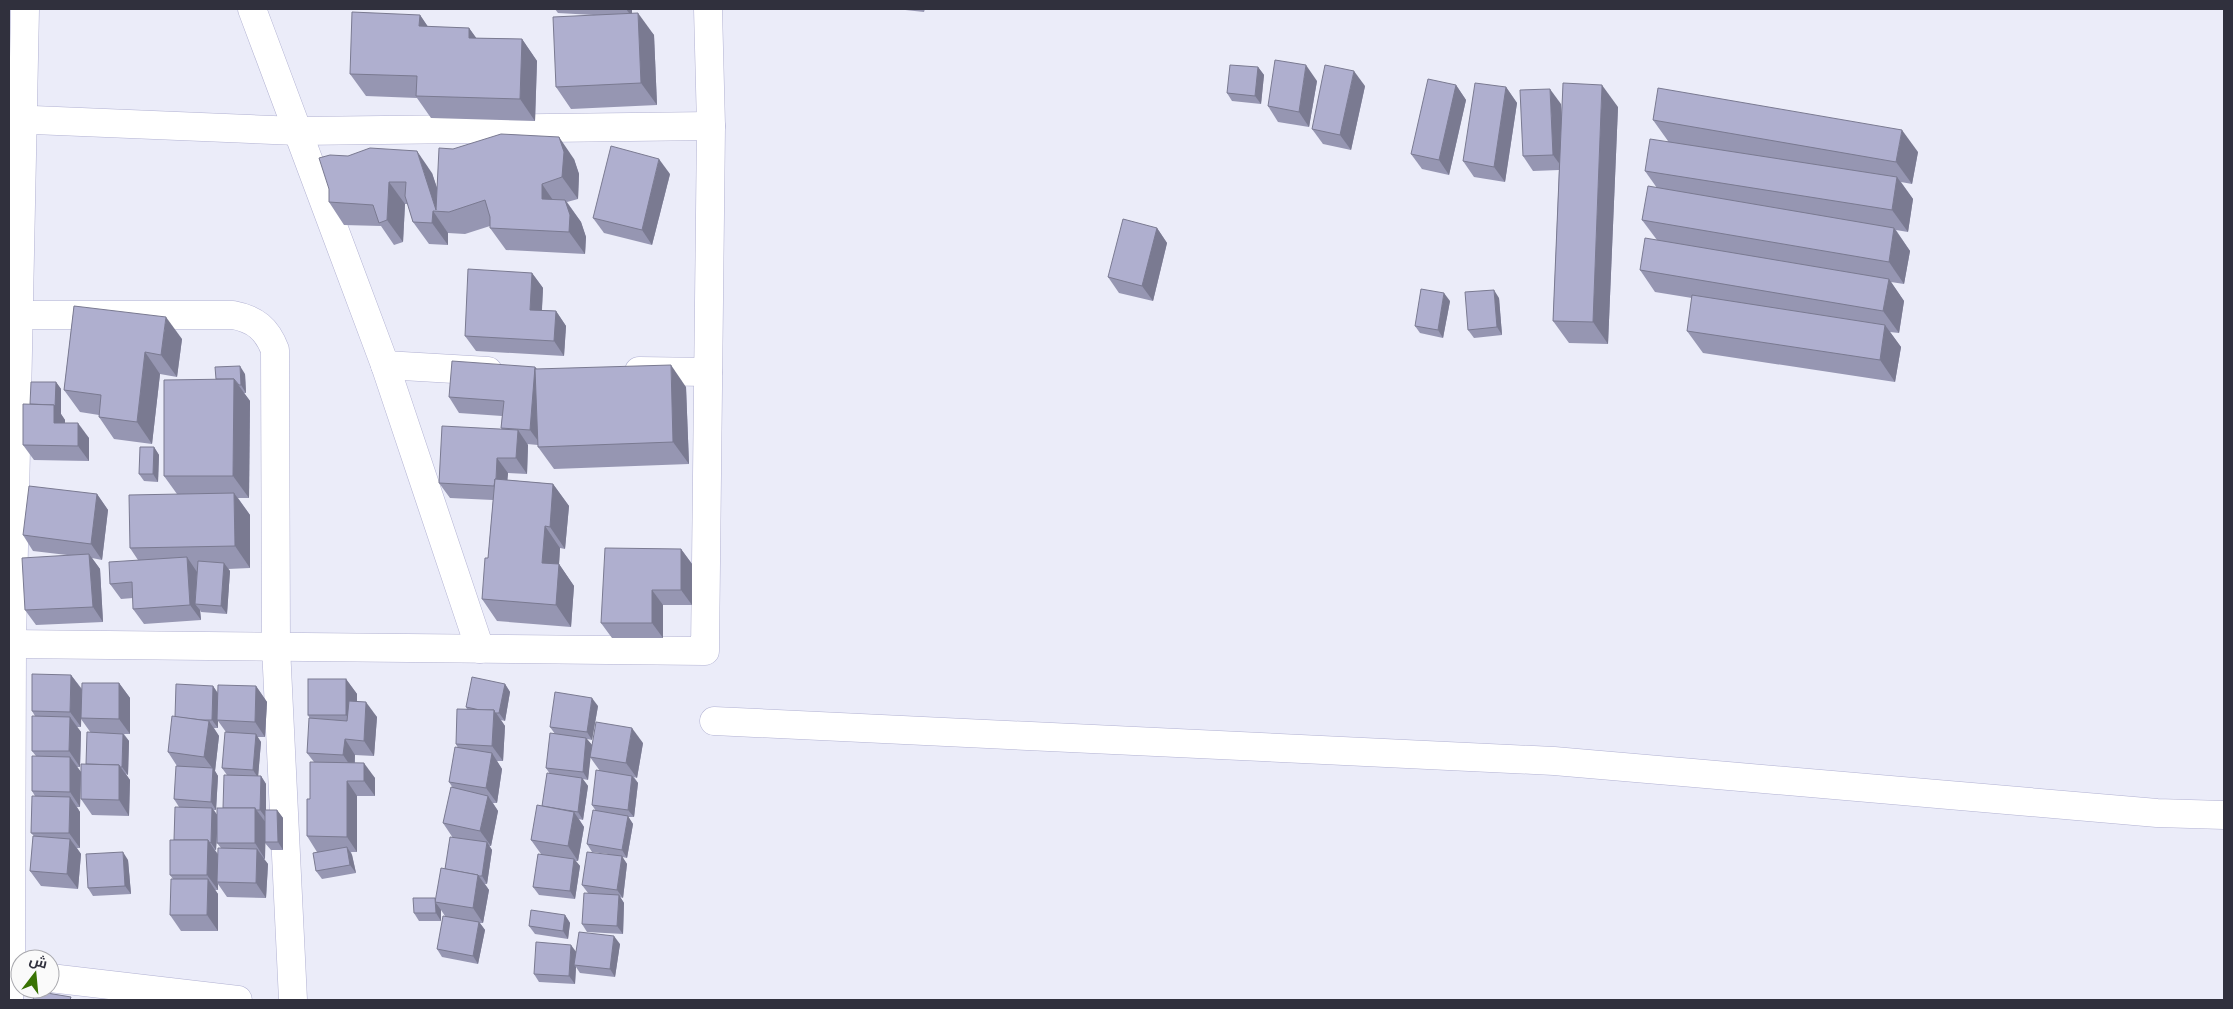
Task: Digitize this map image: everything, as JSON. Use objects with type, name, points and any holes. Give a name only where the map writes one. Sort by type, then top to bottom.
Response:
[{"type":"street","points":[[12,949],[11,644],[19,315],[16,119],[25,9]]},
{"type":"street","points":[[252,9],[385,366],[480,649]]},
{"type":"street","points":[[11,644],[705,652],[711,126],[708,9]]},
{"type":"street","points":[[16,119],[298,131],[711,126]]},
{"type":"street","points":[[19,315],[233,315],[255,321],[271,339],[275,350],[276,647],[293,1000]]},
{"type":"street","points":[[385,366],[510,371]]},
{"type":"street","points":[[619,371],[708,372]]},
{"type":"street","points":[[714,721],[1554,760],[2157,812],[2224,815]]},
{"type":"street","points":[[60,979],[238,1000]]},
{"type":"building","points":[[352,12],[420,15],[419,26],[469,28],[469,38],[522,39],[520,99],[416,96],[417,76],[350,74]]},
{"type":"building","points":[[638,13],[641,83],[556,87],[553,17]]},
{"type":"building","points":[[1275,60],[1306,65],[1299,112],[1268,106]]},
{"type":"building","points":[[1230,65],[1258,67],[1255,96],[1227,93]]},
{"type":"building","points":[[1325,65],[1354,71],[1340,135],[1312,129]]},
{"type":"building","points":[[1428,79],[1456,85],[1439,160],[1411,154]]},
{"type":"building","points":[[1475,83],[1506,87],[1494,167],[1463,161]]},
{"type":"building","points":[[1563,83],[1602,85],[1593,322],[1553,321]]},
{"type":"building","points":[[1658,88],[1902,130],[1896,162],[1653,120]]},
{"type":"building","points":[[1550,89],[1553,155],[1523,156],[1520,90]]},
{"type":"building","points":[[501,134],[559,137],[564,152],[562,177],[542,184],[542,199],[565,200],[570,215],[569,232],[490,228],[490,217],[485,200],[449,212],[433,211],[432,223],[413,222],[405,196],[406,182],[389,182],[387,220],[379,223],[373,205],[329,202],[329,189],[319,158],[330,155],[348,156],[370,148],[417,151],[436,210],[439,148],[453,149]]},
{"type":"building","points":[[1650,139],[1897,177],[1892,210],[1645,171]]},
{"type":"building","points":[[611,146],[659,159],[642,230],[593,218]]},
{"type":"building","points":[[1648,186],[1894,228],[1889,262],[1642,220]]},
{"type":"building","points":[[1123,219],[1157,228],[1142,286],[1108,277]]},
{"type":"building","points":[[1645,238],[1889,279],[1883,311],[1640,270]]},
{"type":"building","points":[[468,269],[532,273],[530,310],[556,311],[554,341],[465,336]]},
{"type":"building","points":[[1421,289],[1444,293],[1438,330],[1415,326]]},
{"type":"building","points":[[1494,290],[1497,327],[1468,330],[1465,292]]},
{"type":"building","points":[[1692,295],[1885,325],[1880,360],[1687,331]]},
{"type":"building","points":[[74,306],[166,317],[161,355],[145,352],[137,422],[99,417],[101,395],[64,390]]},
{"type":"building","points":[[452,361],[535,367],[530,430],[501,428],[504,401],[449,397]]},
{"type":"building","points":[[671,365],[673,442],[538,447],[535,369]]},
{"type":"building","points":[[240,366],[241,385],[234,379],[216,379],[215,367]]},
{"type":"building","points":[[234,379],[233,476],[164,476],[164,380]]},
{"type":"building","points":[[31,382],[56,382],[55,407],[54,405],[30,404]]},
{"type":"building","points":[[23,404],[54,405],[54,423],[78,423],[78,446],[23,445]]},
{"type":"building","points":[[442,426],[518,430],[516,458],[497,458],[494,486],[439,483]]},
{"type":"building","points":[[140,447],[154,447],[153,474],[139,474]]},
{"type":"building","points":[[495,479],[553,484],[550,527],[545,526],[542,563],[559,564],[556,605],[482,599],[485,558],[488,558]]},
{"type":"building","points":[[29,486],[97,494],[91,544],[23,535]]},
{"type":"building","points":[[234,493],[235,546],[130,548],[129,495]]},
{"type":"building","points":[[605,548],[681,549],[681,590],[652,590],[652,623],[601,623]]},
{"type":"building","points":[[89,554],[93,607],[25,610],[22,558]]},
{"type":"building","points":[[187,557],[190,605],[133,609],[132,582],[110,584],[109,562]]},
{"type":"building","points":[[198,561],[224,563],[221,606],[195,604]]},
{"type":"building","points":[[32,674],[71,675],[70,712],[32,711]]},
{"type":"building","points":[[472,677],[505,684],[499,713],[495,713],[494,710],[466,707]]},
{"type":"building","points":[[308,679],[346,679],[346,715],[308,715]]},
{"type":"building","points":[[82,683],[119,683],[119,719],[81,718]]},
{"type":"building","points":[[176,684],[213,686],[212,720],[175,717]]},
{"type":"building","points":[[218,685],[256,686],[255,722],[217,720]]},
{"type":"building","points":[[555,692],[592,698],[587,732],[550,727]]},
{"type":"building","points":[[349,701],[366,702],[364,741],[345,739],[343,755],[307,753],[309,718],[347,721]]},
{"type":"building","points":[[457,709],[494,710],[492,746],[456,744]]},
{"type":"building","points":[[32,716],[70,717],[69,751],[32,751]]},
{"type":"building","points":[[172,716],[209,721],[204,757],[168,752]]},
{"type":"building","points":[[596,722],[632,728],[626,763],[590,757]]},
{"type":"building","points":[[87,732],[123,734],[122,767],[119,765],[86,764]]},
{"type":"building","points":[[225,732],[256,734],[253,770],[222,768]]},
{"type":"building","points":[[550,733],[586,738],[583,772],[546,768]]},
{"type":"building","points":[[455,747],[492,753],[486,788],[449,782]]},
{"type":"building","points":[[32,756],[70,757],[70,792],[32,791]]},
{"type":"building","points":[[310,762],[364,763],[364,781],[347,781],[347,837],[307,836]]},
{"type":"building","points":[[81,764],[119,765],[119,800],[81,799]]},
{"type":"building","points":[[176,766],[213,768],[211,802],[174,799]]},
{"type":"building","points":[[596,770],[632,776],[628,810],[592,805]]},
{"type":"building","points":[[547,773],[582,778],[578,812],[542,806]]},
{"type":"building","points":[[224,775],[261,776],[260,810],[255,808],[223,808]]},
{"type":"building","points":[[451,787],[488,796],[480,831],[443,823]]},
{"type":"building","points":[[32,796],[70,797],[69,833],[31,833]]},
{"type":"building","points":[[537,805],[574,812],[568,846],[531,840]]},
{"type":"building","points":[[175,807],[212,808],[211,843],[208,840],[174,840]]},
{"type":"building","points":[[217,808],[255,808],[255,843],[217,843]]},
{"type":"building","points":[[265,810],[277,810],[278,842],[265,842]]},
{"type":"building","points":[[593,810],[628,816],[622,850],[587,844]]},
{"type":"building","points":[[33,836],[70,839],[67,874],[30,871]]},
{"type":"building","points":[[450,837],[487,842],[482,876],[445,869]]},
{"type":"building","points":[[170,840],[208,840],[207,875],[170,875]]},
{"type":"building","points":[[347,847],[350,865],[316,871],[313,853]]},
{"type":"building","points":[[218,848],[257,849],[256,883],[217,882]]},
{"type":"building","points":[[123,852],[125,886],[88,888],[86,854]]},
{"type":"building","points":[[587,852],[622,856],[617,890],[582,885]]},
{"type":"building","points":[[538,854],[574,859],[570,891],[533,887]]},
{"type":"building","points":[[441,868],[478,875],[473,908],[435,902]]},
{"type":"building","points":[[171,879],[208,879],[207,915],[170,915]]},
{"type":"building","points":[[584,893],[619,895],[617,926],[582,924]]},
{"type":"building","points":[[413,898],[435,898],[436,913],[414,913]]},
{"type":"building","points":[[531,910],[565,915],[563,931],[529,926]]},
{"type":"building","points":[[443,916],[479,922],[473,956],[437,949]]},
{"type":"building","points":[[579,932],[614,936],[610,969],[574,965]]},
{"type":"building","points":[[536,942],[571,945],[569,976],[534,974]]},
{"type":"building","points":[[60,995],[71,997],[70,1000],[33,1000],[60,999]]}]
